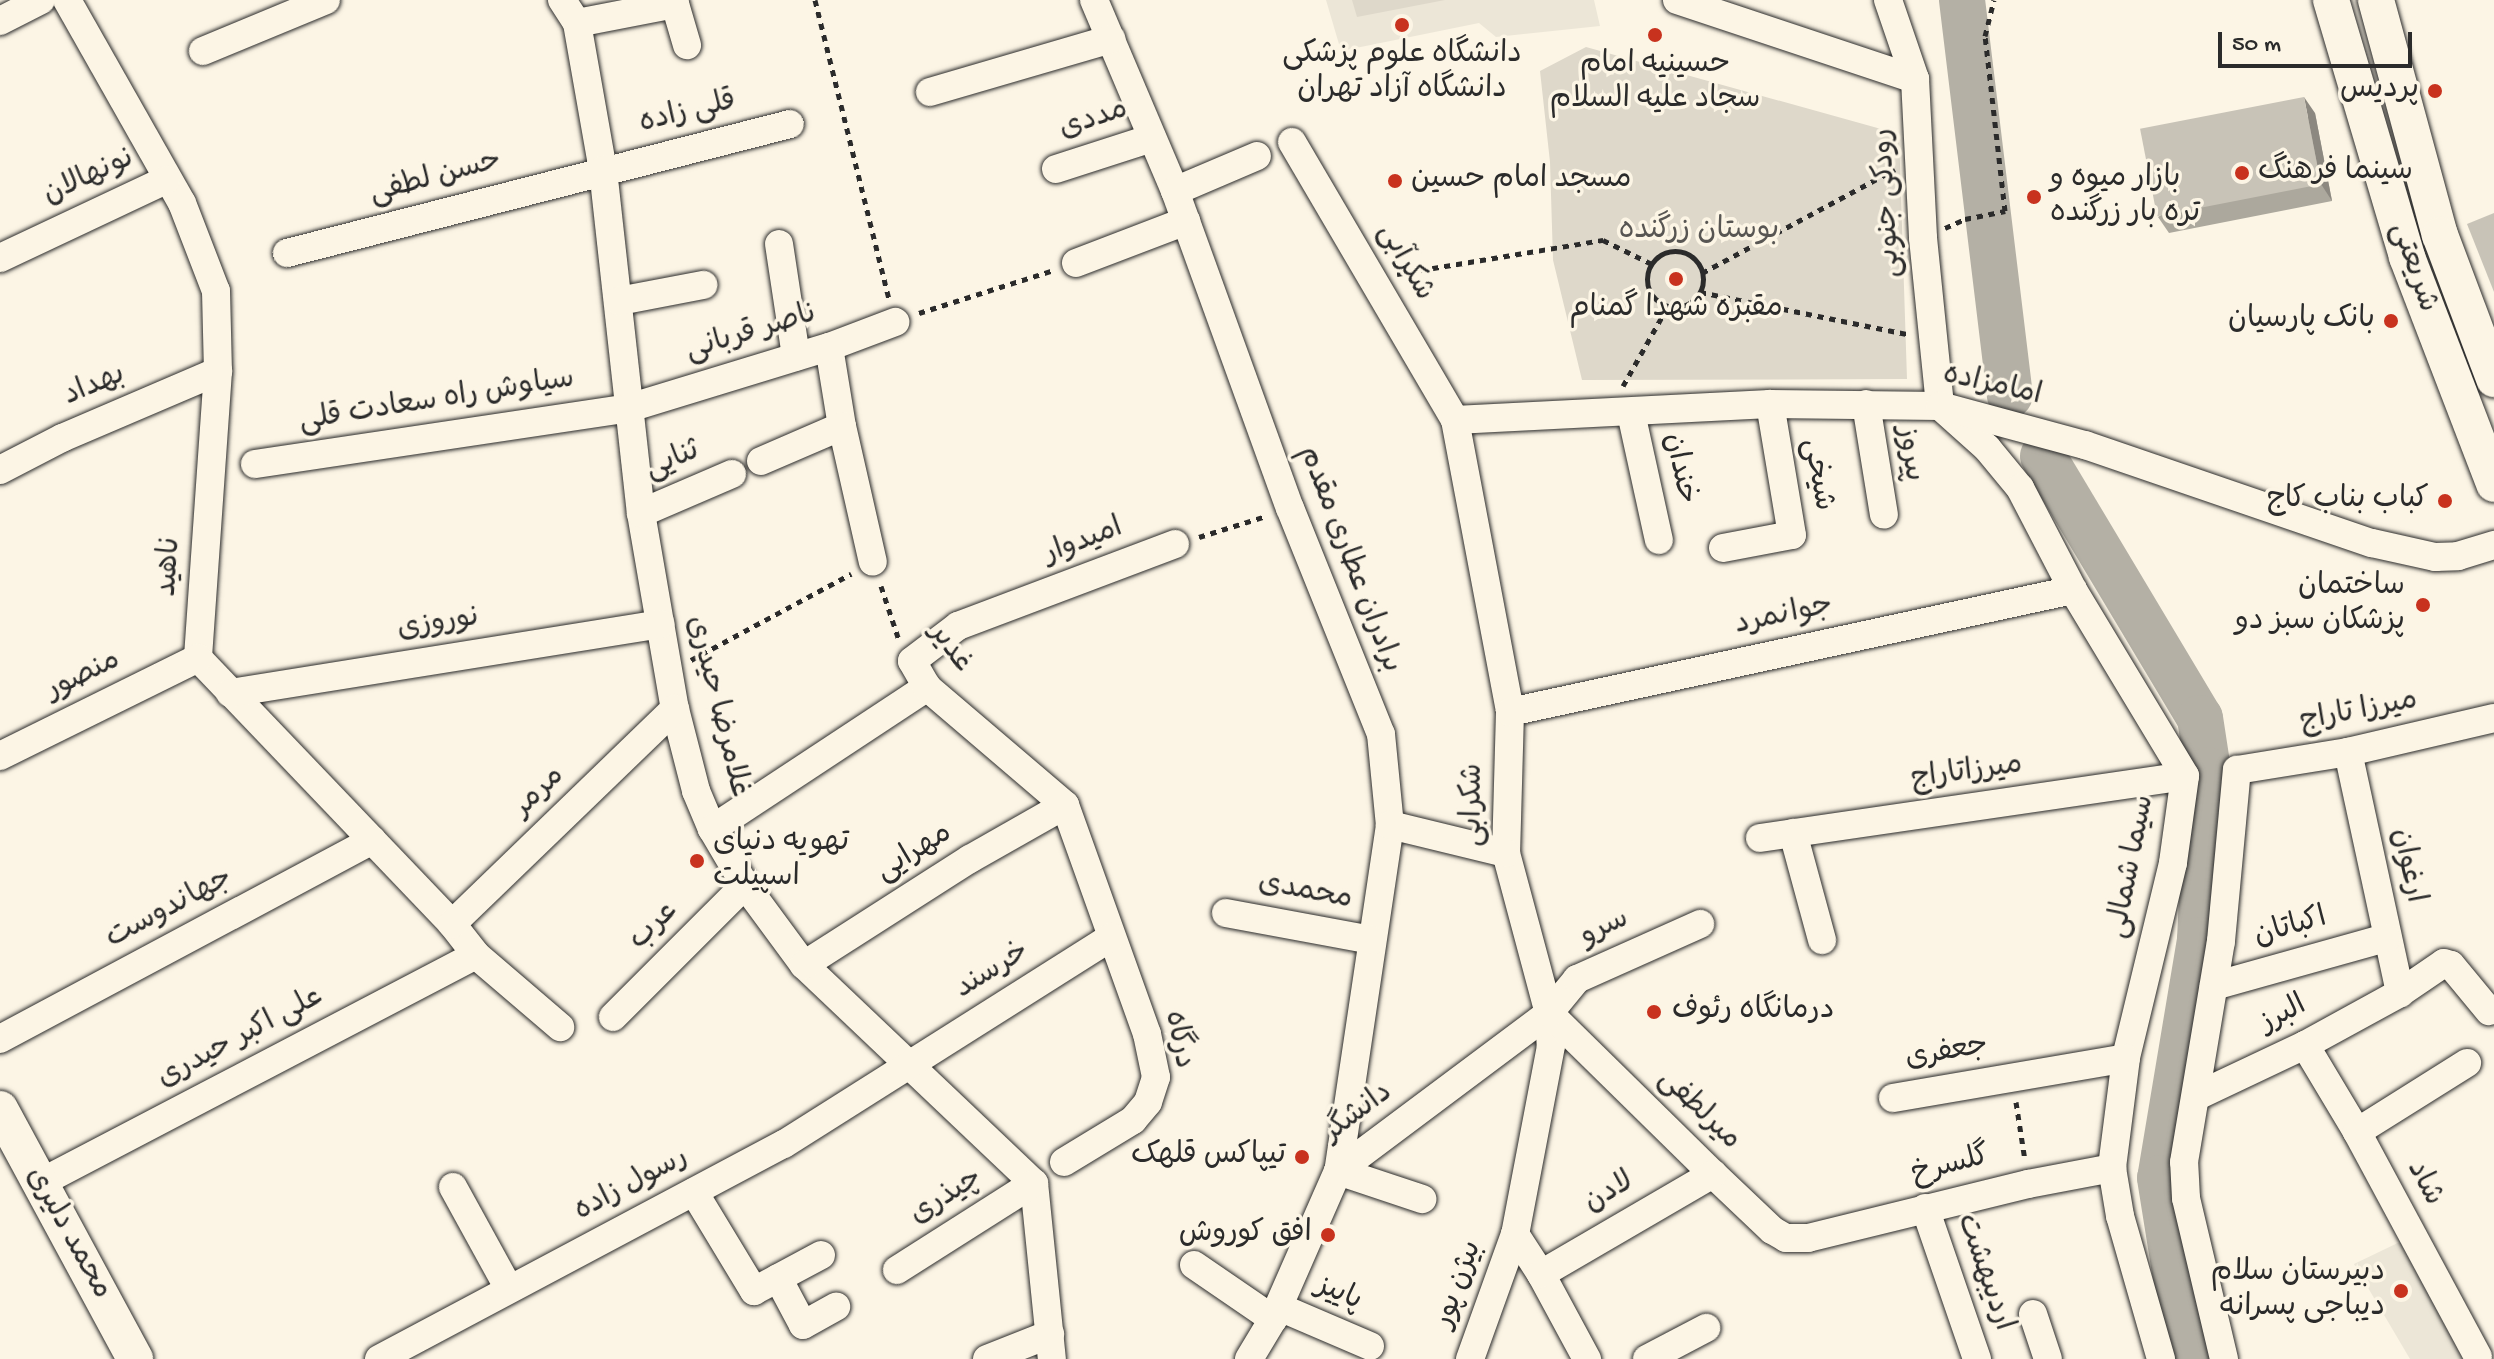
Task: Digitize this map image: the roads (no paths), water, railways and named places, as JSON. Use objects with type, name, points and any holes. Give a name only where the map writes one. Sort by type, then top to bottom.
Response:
[{"type":"main road","name":"شریعتی","points":[[2331,0],[2407,257],[2494,484]]},
{"type":"main road","name":"شریعتی","points":[[2376,0],[2440,235],[2494,379]]},
{"type":"main road","name":"محمد دلیری","points":[[3,1121],[135,1359]]},
{"type":"street","points":[[0,21],[41,0]]},
{"type":"street","name":"ناهید","points":[[67,0],[166,180],[182,203],[216,291],[218,371],[198,658]]},
{"type":"street","points":[[203,51],[326,0]]},
{"type":"street","name":"برادران عطاری مقدم","points":[[1094,0],[1175,191],[1290,508],[1381,734],[1390,825],[1338,1171]]},
{"type":"street","points":[[1677,0],[1915,79]]},
{"type":"street","name":"رودکی جنوبی","points":[[1888,0],[1915,79],[1923,238],[1940,406]]},
{"type":"street","points":[[570,12],[675,4],[687,45]]},
{"type":"street","name":"غلامرضا حیدری","points":[[570,12],[603,170],[641,513],[675,709],[696,791],[712,829],[745,885],[804,965],[1034,1183]]},
{"type":"street","points":[[930,92],[1111,39]]},
{"type":"street","name":"قلی زاده","points":[[603,170],[790,124]]},
{"type":"street","name":"مددی","points":[[1056,169],[1152,138]]},
{"type":"street","name":"شکرآبی","points":[[1292,142],[1374,277],[1455,420]]},
{"type":"street","points":[[1175,191],[1257,156]]},
{"type":"street","name":"حسن لطفی","points":[[287,253],[603,170]]},
{"type":"street","name":"نونهالان","points":[[0,258],[166,180]]},
{"type":"street","points":[[1076,263],[1186,221]]},
{"type":"street","points":[[779,244],[796,357]]},
{"type":"street","points":[[619,301],[703,285]]},
{"type":"street","name":"ناصر قربانی","points":[[629,408],[829,347],[895,322]]},
{"type":"street","points":[[829,347],[842,426],[873,562]]},
{"type":"street","name":"بهداد","points":[[0,470],[62,438],[218,371]]},
{"type":"street","name":"امامزاده","points":[[1455,420],[1770,404],[1940,406],[2085,445],[2372,543],[2435,557],[2458,556],[2494,545]]},
{"type":"street","name":"شیخی","points":[[1723,548],[1792,535],[1770,404]]},
{"type":"street","name":"پیروز","points":[[1866,404],[1884,515]]},
{"type":"street","name":"سیما شمالی","points":[[1940,406],[1987,448],[2020,488],[2073,590],[2185,776],[2173,863],[2126,1058],[2112,1168],[2120,1216],[2161,1359]]},
{"type":"street","name":"سیاوش راه سعادت قلی","points":[[255,464],[629,408]]},
{"type":"street","name":"خندان","points":[[1620,413],[1659,540]]},
{"type":"street","name":"شکرابی","points":[[1455,420],[1510,712],[1506,853],[1549,1013],[1551,1046],[1515,1234]]},
{"type":"street","points":[[761,461],[842,426]]},
{"type":"street","name":"ثنایی","points":[[641,513],[732,474]]},
{"type":"street","name":"امیدوار","points":[[912,661],[958,626],[1175,544]]},
{"type":"street","name":"جوانمرد","points":[[1510,712],[2073,590]]},
{"type":"street","name":"نوروزی","points":[[230,693],[660,624]]},
{"type":"street","points":[[198,658],[452,924],[476,955],[560,1027]]},
{"type":"street","name":"منصور","points":[[0,756],[198,658]]},
{"type":"street","name":"غدیر","points":[[912,661],[927,687],[1065,805]]},
{"type":"street","points":[[712,829],[927,687]]},
{"type":"street","name":"مرمر","points":[[452,924],[675,709]]},
{"type":"street","name":"میرزا تاراج","points":[[2214,986],[2237,770],[2348,752],[2494,718]]},
{"type":"street","name":"ارغوان","points":[[2348,752],[2400,993]]},
{"type":"street","name":"میرزاتاراج","points":[[1760,838],[2185,776]]},
{"type":"street","points":[[1065,805],[1111,937]]},
{"type":"street","name":"مهرایی","points":[[804,965],[970,859],[1065,805]]},
{"type":"street","points":[[1390,825],[1506,853]]},
{"type":"street","points":[[1793,833],[1822,940]]},
{"type":"street","name":"جهاندوست","points":[[0,1039],[372,840]]},
{"type":"street","name":"عرب","points":[[613,1017],[745,885]]},
{"type":"street","name":"محمدی","points":[[1226,913],[1372,940]]},
{"type":"street","name":"سرو","points":[[1549,1013],[1577,979],[1700,924]]},
{"type":"street","name":"خرسند","points":[[911,1064],[1111,937]]},
{"type":"street","name":"درگاه","points":[[1064,1162],[1133,1120],[1148,1102],[1156,1077],[1147,1034],[1111,937]]},
{"type":"street","name":"اکباتان","points":[[2214,986],[2386,938]]},
{"type":"street","name":"علی اکبر حیدری","points":[[38,1184],[476,955]]},
{"type":"street","name":"البرز","points":[[2197,1096],[2305,1045],[2448,963],[2489,1011]]},
{"type":"street","points":[[2214,986],[2184,1162],[2186,1198],[2224,1359]]},
{"type":"street","name":"دانشگر","points":[[1249,1359],[1276,1313],[1338,1171],[1549,1013]]},
{"type":"street","name":"میرلطفی","points":[[1549,1013],[1772,1230],[1786,1238],[1808,1238]]},
{"type":"street","name":"شاد","points":[[2305,1045],[2482,1353]]},
{"type":"street","name":"جعفری","points":[[1893,1098],[2126,1058]]},
{"type":"street","points":[[2357,1132],[2467,1063]]},
{"type":"street","name":"رسول زاده","points":[[379,1359],[784,1144],[911,1064]]},
{"type":"street","name":"گلسرخ","points":[[1808,1238],[2028,1184],[2112,1168]]},
{"type":"street","points":[[1338,1171],[1422,1199]]},
{"type":"street","name":"لادن","points":[[1541,1274],[1713,1174]]},
{"type":"street","points":[[987,1359],[1051,1346],[1034,1183]]},
{"type":"street","name":"چیذری","points":[[897,1270],[1034,1183]]},
{"type":"street","points":[[453,1187],[509,1289]]},
{"type":"street","points":[[694,1192],[754,1291],[821,1255]]},
{"type":"street","name":"اردیبهشت","points":[[1925,1208],[1977,1359]]},
{"type":"street","points":[[1515,1234],[1541,1274],[1587,1359]]},
{"type":"street","name":"بیژن پور","points":[[1470,1359],[1515,1234]]},
{"type":"street","name":"پاییز","points":[[1194,1265],[1276,1313],[1370,1346]]},
{"type":"street","points":[[778,1278],[803,1325],[836,1307]]},
{"type":"street","points":[[2033,1314],[2048,1359]]},
{"type":"street","points":[[1647,1359],[1706,1328]]},
{"type":"waterway","points":[[1962,0],[2010,395]]},
{"type":"waterway","points":[[2043,456],[2200,718],[2208,770],[2200,940],[2160,1178],[2189,1359]]},
{"type":"place","name":"دانشگاه علوم پزشکی دانشگاه آزاد تهران","points":[[1402,25]]},
{"type":"place","name":"حسینیه امام سجاد علیه السلام","points":[[1655,35]]},
{"type":"place","name":"پردیس","points":[[2435,91]]},
{"type":"place","name":"سینما فرهنگ","points":[[2242,173]]},
{"type":"place","name":"مسجد امام حسین","points":[[1395,181]]},
{"type":"place","name":"بازار میوه و تره بار زرگنده","points":[[2034,197]]},
{"type":"place","name":"مقبره شهدا گمنام","points":[[1676,279]]},
{"type":"place","name":"بانک پارسیان","points":[[2391,321]]},
{"type":"place","name":"کباب بناب کاج","points":[[2445,501]]},
{"type":"place","name":"ساختمان پزشکان سبز دو","points":[[2423,605]]},
{"type":"place","name":"تهویه دنیای اسپیلت","points":[[697,861]]},
{"type":"place","name":"درمانگاه رئوف","points":[[1654,1012]]},
{"type":"place","name":"تیپاکس قلهک","points":[[1302,1157]]},
{"type":"place","name":"افق کوروش","points":[[1328,1235]]},
{"type":"place","name":"دبیرستان سلام دیباجی پسرانه","points":[[2401,1291]]},
{"type":"park label","name":"بوستان زرگنده","points":[[1699,232]]}]
